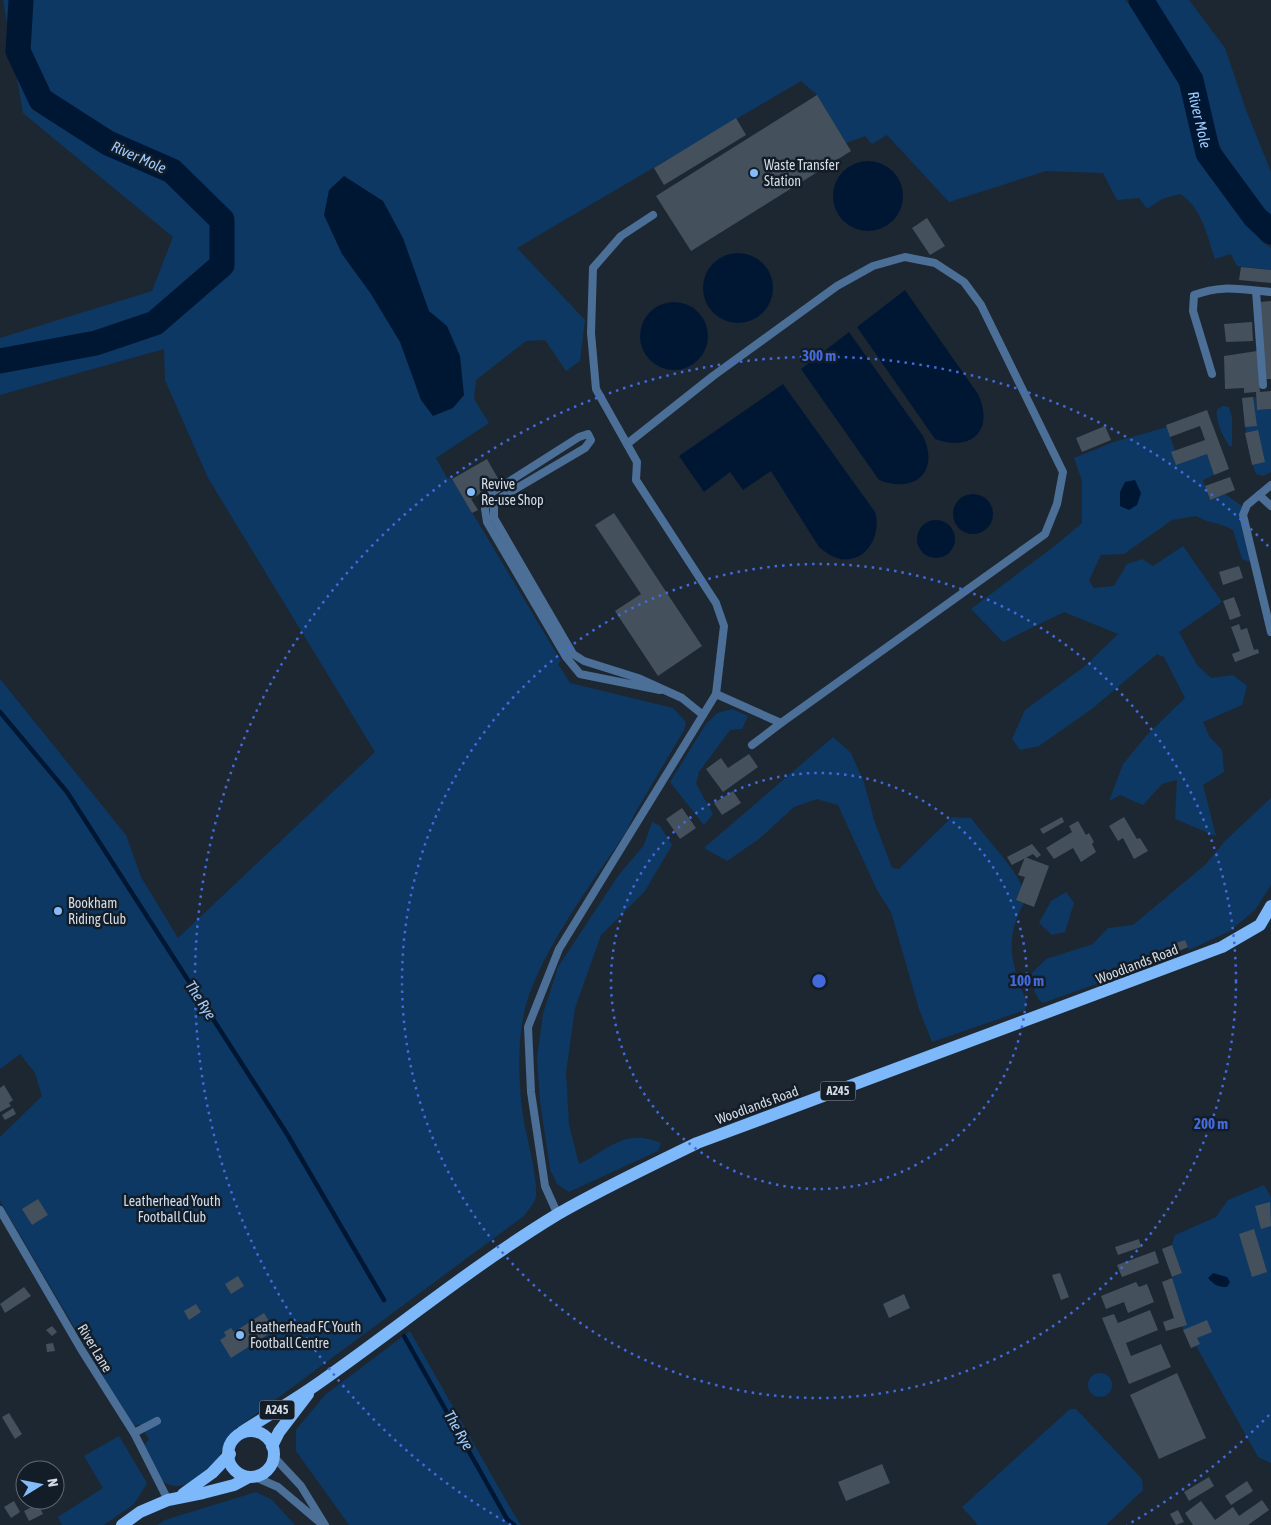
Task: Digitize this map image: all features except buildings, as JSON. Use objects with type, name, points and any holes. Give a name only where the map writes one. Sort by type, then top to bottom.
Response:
[{"type":"main road","name":"Woodlands Road","points":[[242,1432],[312,1388],[417,1309],[558,1215],[633,1174],[697,1143],[1222,947],[1260,925],[1271,906]]},
{"type":"main road","name":"Woodlands Road","points":[[273,1451],[279,1432],[312,1388]]},
{"type":"main road","points":[[173,1499],[203,1494],[234,1484],[252,1477],[268,1470],[273,1451],[257,1432],[242,1432],[232,1441],[230,1454],[233,1467],[243,1476],[252,1477]]},
{"type":"main road","points":[[122,1525],[140,1512],[173,1499],[197,1486],[230,1454]]},
{"type":"lane","points":[[558,1215],[545,1186],[531,1092],[528,1027],[559,949],[716,694],[724,626],[716,603],[636,480],[637,462],[596,389],[591,333],[592,268],[621,236],[653,216]]},
{"type":"lane","points":[[627,444],[720,370],[837,286],[873,266],[905,257],[935,263],[964,282],[981,305],[1063,472],[1057,504],[1045,534],[752,745]]},
{"type":"lane","points":[[1212,374],[1193,311],[1194,295],[1228,287],[1271,292]]},
{"type":"lane","points":[[1256,291],[1262,385]]},
{"type":"lane","points":[[660,690],[580,674],[566,657],[487,522],[485,509],[491,493],[579,437],[588,434],[591,440],[585,448],[502,496],[494,506],[494,518],[573,654],[584,661],[638,678],[660,690],[682,698],[703,715]]},
{"type":"lane","points":[[1271,485],[1247,505],[1243,515],[1271,632]]},
{"type":"lane","points":[[1259,495],[1271,506]]},
{"type":"lane","points":[[576,669],[576,661],[584,661]]},
{"type":"lane","points":[[716,694],[781,723]]},
{"type":"lane","name":"River Lane","points":[[0,1210],[81,1349],[173,1499]]},
{"type":"lane","points":[[134,1433],[157,1421]]},
{"type":"lane","points":[[273,1451],[301,1486],[324,1525]]},
{"type":"lane","points":[[252,1477],[278,1487],[324,1525]]},
{"type":"green space","name":"Leatherhead Youth Football Club","points":[[3,0],[1125,0],[1156,33],[1183,80],[1200,149],[1261,241],[1271,248],[1271,270],[1237,266],[1231,254],[1215,259],[1199,214],[1194,206],[1180,194],[1162,199],[1147,209],[1139,198],[1117,200],[1103,173],[1046,171],[949,202],[887,135],[872,144],[865,136],[846,143],[817,95],[801,81],[517,248],[585,320],[580,361],[566,371],[545,340],[526,341],[476,380],[474,399],[489,423],[436,458],[447,478],[452,479],[561,661],[558,664],[570,683],[673,708],[686,722],[684,730],[627,830],[566,921],[539,971],[529,996],[521,1030],[519,1070],[522,1110],[536,1184],[535,1200],[524,1216],[233,1431],[212,1470],[185,1484],[176,1486],[161,1480],[151,1465],[144,1445],[149,1439],[139,1424],[133,1427],[0,1201],[0,1137],[42,1096],[35,1073],[20,1054],[0,1069],[0,679],[126,835],[141,877],[178,938],[375,752],[208,478],[165,380],[164,349],[0,395],[0,338],[152,291],[173,237],[23,113]]},
{"type":"green space","points":[[1149,0],[1189,0],[1225,48],[1246,110],[1271,172],[1271,218],[1246,190],[1232,169],[1216,136],[1200,78],[1192,59],[1178,36]]},
{"type":"green space","points":[[1256,397],[1257,410],[1271,409],[1271,472],[1263,476],[1256,474],[1250,456],[1242,398]]},
{"type":"green space","points":[[1223,406],[1229,407],[1232,417],[1232,446],[1229,446],[1224,438],[1217,419],[1217,409]]},
{"type":"green space","points":[[1167,427],[1175,451],[1207,454],[1214,475],[1203,480],[1209,499],[1225,494],[1242,506],[1241,519],[1250,557],[1249,562],[1242,559],[1233,530],[1196,516],[1172,520],[1124,554],[1101,555],[1089,580],[1094,588],[1114,586],[1127,564],[1142,559],[1153,566],[1183,546],[1222,602],[1179,632],[1197,665],[1211,678],[1233,675],[1247,686],[1242,705],[1203,722],[1209,736],[1222,750],[1224,772],[1203,785],[1216,836],[1175,819],[1177,780],[1162,784],[1143,805],[1120,795],[1109,801],[1123,764],[1147,735],[1185,698],[1164,657],[1157,654],[1093,708],[1039,746],[1020,750],[1012,739],[1025,710],[1085,666],[1118,634],[1064,612],[1003,642],[971,609],[1082,523],[1082,481],[1074,458],[1114,442]]},
{"type":"green space","points":[[732,709],[748,716],[742,729],[730,730],[699,772],[696,784],[713,814],[704,825],[670,782],[706,724],[717,713]]},
{"type":"green space","points":[[833,737],[851,753],[864,782],[874,820],[892,868],[899,869],[952,817],[971,818],[1012,869],[1022,886],[1016,900],[1024,903],[1017,917],[1014,929],[1012,953],[1017,977],[1027,1003],[1025,1010],[932,1042],[919,1009],[891,912],[877,890],[838,805],[817,799],[794,807],[759,839],[727,861],[704,848]]},
{"type":"green space","points":[[1271,798],[1271,885],[1255,910],[1230,931],[1189,950],[1185,940],[1176,944],[1180,954],[1043,1003],[1037,997],[1034,990],[1032,973],[1046,959],[1093,944],[1108,928],[1133,925],[1205,865],[1225,841]]},
{"type":"green space","points":[[652,822],[660,826],[672,845],[645,891],[601,935],[575,1008],[566,1072],[569,1125],[579,1164],[609,1146],[627,1139],[648,1139],[661,1143],[658,1151],[569,1192],[557,1184],[550,1169],[540,1101],[537,1058],[543,1014],[558,967],[618,876],[644,845]]},
{"type":"green space","points":[[1066,892],[1074,903],[1065,932],[1052,935],[1039,923],[1051,901]]},
{"type":"green space","points":[[1264,1185],[1271,1197],[1271,1463],[1258,1457],[1196,1346],[1191,1348],[1182,1326],[1172,1278],[1182,1273],[1172,1245],[1175,1235],[1216,1217],[1228,1200]]},
{"type":"green space","points":[[410,1331],[521,1525],[349,1525],[296,1451],[296,1430],[325,1395]]},
{"type":"green space","points":[[1100,1373],[1109,1376],[1112,1385],[1109,1394],[1100,1397],[1091,1394],[1088,1385],[1091,1376]]},
{"type":"green space","points":[[1070,1409],[1076,1409],[1142,1479],[1143,1490],[1106,1525],[978,1525],[962,1507]]},
{"type":"green space","points":[[119,1436],[147,1483],[134,1504],[104,1525],[62,1525],[58,1517],[103,1488],[84,1456]]},
{"type":"green space","points":[[256,1492],[272,1500],[295,1525],[157,1525],[165,1520]]},
{"type":"shaded area","points":[[868,161],[881,164],[893,171],[900,183],[903,196],[900,209],[893,221],[881,228],[868,231],[855,228],[843,221],[836,209],[833,196],[836,183],[843,171],[855,164]]},
{"type":"shaded area","points":[[344,176],[383,201],[403,238],[429,311],[447,326],[460,356],[464,395],[453,408],[433,416],[421,400],[400,342],[371,294],[342,254],[324,215],[329,190]]},
{"type":"shaded area","points":[[738,253],[751,256],[763,263],[770,275],[773,288],[770,301],[763,313],[751,320],[738,323],[725,320],[713,313],[706,301],[703,288],[706,275],[713,263],[725,256]]},
{"type":"shaded area","points":[[905,290],[978,394],[983,407],[984,418],[981,428],[969,440],[959,443],[935,439],[857,327]]},
{"type":"shaded area","points":[[667,302],[681,302],[693,307],[703,317],[708,329],[708,343],[703,355],[693,365],[681,370],[667,370],[655,365],[645,355],[640,343],[640,329],[645,317],[655,307]]},
{"type":"shaded area","points":[[849,332],[923,436],[928,460],[926,469],[921,477],[913,482],[892,484],[879,480],[801,369]]},
{"type":"shaded area","points":[[783,384],[875,512],[877,521],[874,538],[865,552],[858,557],[840,559],[819,547],[771,471],[743,490],[730,472],[704,492],[679,456]]},
{"type":"shaded area","points":[[1135,480],[1141,493],[1137,505],[1129,510],[1120,506],[1120,492],[1125,482]]},
{"type":"shaded area","points":[[973,494],[987,500],[993,514],[987,528],[973,534],[959,528],[953,514],[959,500]]},
{"type":"shaded area","points":[[936,520],[950,525],[955,539],[950,553],[936,558],[922,553],[917,539],[922,525]]},
{"type":"shaded area","points":[[1213,1273],[1227,1277],[1230,1282],[1227,1287],[1216,1285],[1208,1278]]},
{"type":"waterway","name":"River Mole","points":[[0,361],[96,343],[155,323],[222,265],[222,220],[172,171],[108,143],[41,100],[18,51],[21,0]]},
{"type":"waterway","name":"River Mole","points":[[1141,0],[1191,80],[1208,153],[1255,217],[1271,232]]},
{"type":"waterway","name":"The Rye","points":[[0,712],[67,792],[287,1134],[384,1300]]},
{"type":"waterway","name":"The Rye","points":[[404,1336],[507,1519],[514,1525]]},
{"type":"place","name":"Waste Transfer Station","points":[[754,173]]},
{"type":"place","name":"Revive Re-use Shop","points":[[471,492]]},
{"type":"place","name":"Bookham Riding Club","points":[[58,911]]},
{"type":"place","name":"Leatherhead FC Youth Football Centre","points":[[240,1335]]}]
